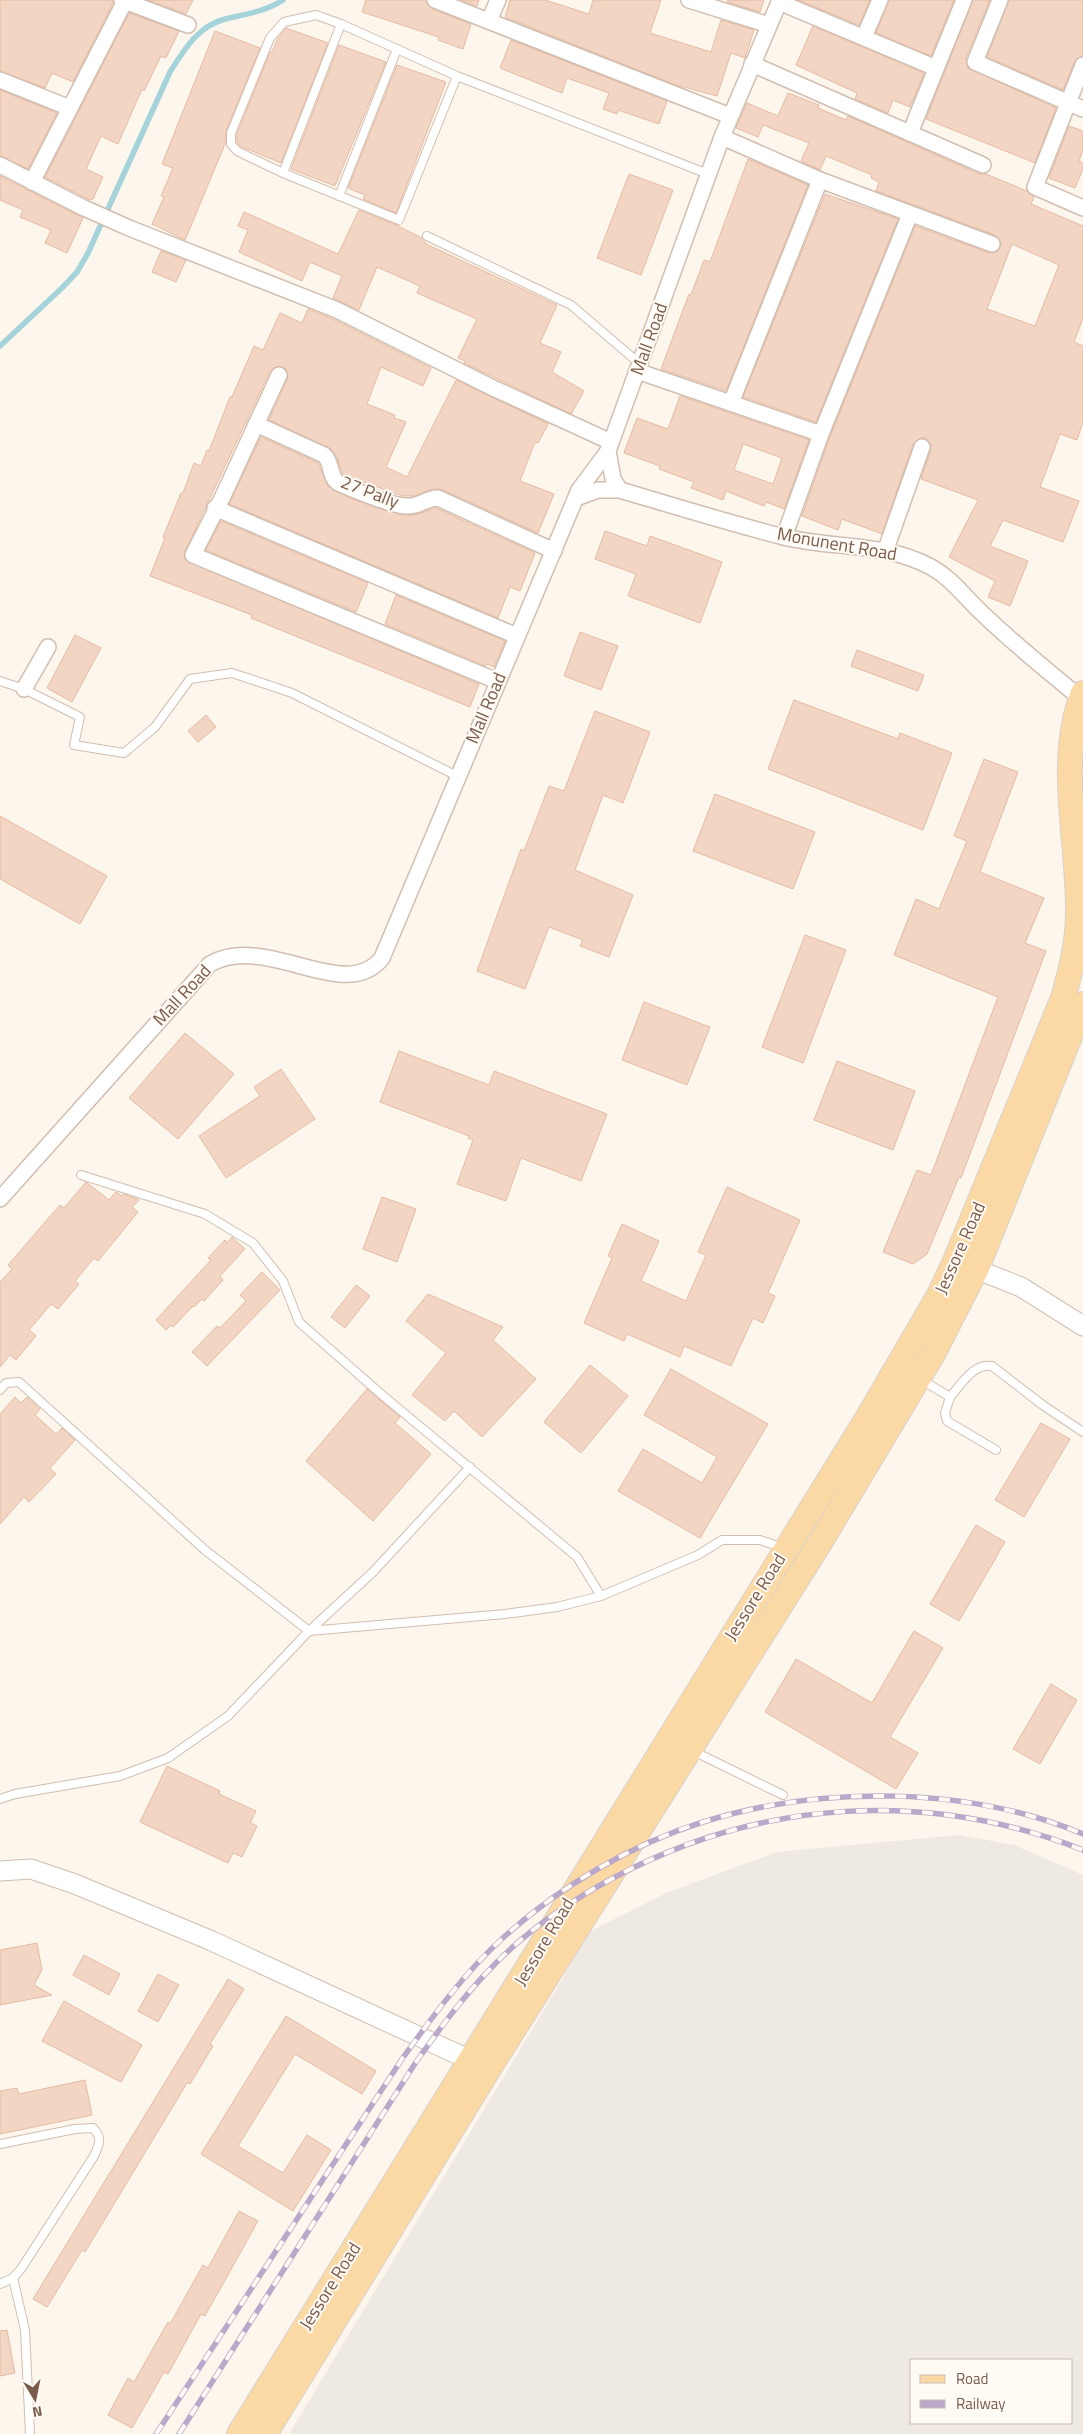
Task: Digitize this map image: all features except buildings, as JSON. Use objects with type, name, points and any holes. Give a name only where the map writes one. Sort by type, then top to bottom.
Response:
[{"type":"main road","name":"Jessore Road","points":[[265,2434],[479,2066],[785,1548],[908,1350],[939,1296],[966,1264],[1072,968],[1078,912],[1071,760],[1074,729],[1082,697]]},
{"type":"main road","name":"Jessore Road","points":[[239,2434],[479,2066],[690,1750],[821,1541],[918,1378],[966,1264],[1083,1004]]},
{"type":"street","points":[[435,0],[730,116]]},
{"type":"street","points":[[489,21],[498,0]]},
{"type":"street","points":[[689,0],[769,25]]},
{"type":"street","points":[[864,37],[880,0]]},
{"type":"street","points":[[910,133],[964,0]]},
{"type":"street","points":[[1000,0],[975,62],[1083,108]]},
{"type":"street","points":[[32,182],[123,1],[188,25]]},
{"type":"street","points":[[780,1],[936,68]]},
{"type":"street","name":"Mall Road","points":[[0,1199],[210,964],[219,959],[251,954],[270,957],[334,974],[360,974],[376,965],[389,944],[457,776],[576,498],[583,483],[610,447],[730,116],[780,1]]},
{"type":"street","points":[[752,64],[983,165]]},
{"type":"street","points":[[1083,66],[1035,187],[1083,208]]},
{"type":"street","points":[[0,80],[70,108]]},
{"type":"street","points":[[722,137],[820,180],[992,244]]},
{"type":"street","points":[[0,165],[82,207],[129,228],[337,310],[610,447],[612,479],[620,490]]},
{"type":"street","points":[[731,404],[820,180]]},
{"type":"street","points":[[784,537],[821,434],[910,214]]},
{"type":"street","points":[[638,368],[731,404],[821,434]]},
{"type":"street","points":[[279,375],[193,555],[497,681]]},
{"type":"street","name":"27 Pally","points":[[256,424],[324,455],[329,462],[332,477],[338,484],[403,506],[418,505],[433,498],[438,498],[554,551]]},
{"type":"street","points":[[886,549],[922,447]]},
{"type":"street","name":"Monunent Road","points":[[576,498],[598,490],[620,490],[784,537],[826,545],[886,549],[919,561],[956,584],[983,615],[1082,697]]},
{"type":"street","points":[[215,508],[517,636]]},
{"type":"street","points":[[24,689],[48,647]]},
{"type":"street","points":[[966,1264],[1038,1296],[1083,1326]]},
{"type":"street","points":[[0,1871],[31,1869],[75,1884],[212,1940],[479,2066]]},
{"type":"lane","points":[[457,76],[400,220],[283,173],[238,152],[230,144],[231,133],[270,38],[284,22],[316,15],[342,24],[457,76],[708,174]]},
{"type":"lane","points":[[283,173],[342,24]]},
{"type":"lane","points":[[339,196],[397,49]]},
{"type":"lane","points":[[426,236],[571,305],[638,368]]},
{"type":"lane","points":[[0,681],[24,689],[80,717],[74,745],[124,753],[155,727],[190,678],[232,673],[292,693],[457,776]]},
{"type":"lane","points":[[81,1175],[206,1214],[253,1243],[283,1281],[299,1322],[577,1557],[601,1596]]},
{"type":"lane","points":[[996,1450],[947,1421],[945,1413],[950,1397],[974,1370],[984,1365],[992,1366],[1044,1406],[1083,1432]]},
{"type":"lane","points":[[918,1378],[950,1397]]},
{"type":"lane","points":[[0,1390],[6,1383],[19,1382],[205,1550],[309,1631],[505,1614],[557,1607],[601,1596],[698,1555],[722,1540],[760,1540],[785,1548]]},
{"type":"lane","points":[[0,1799],[15,1794],[120,1776],[168,1758],[228,1716],[309,1631],[373,1572],[470,1468]]},
{"type":"lane","points":[[690,1750],[783,1796]]},
{"type":"lane","points":[[0,2144],[74,2129],[93,2128],[99,2134],[100,2142],[94,2156],[21,2269],[12,2278],[0,2284]]},
{"type":"lane","points":[[12,2278],[25,2330],[30,2434]]},
{"type":"shaded area","points":[[959,1835],[1014,1845],[1083,1875],[1083,2434],[289,2434],[563,1978],[585,1934],[666,1893],[777,1852]]},
{"type":"waterway","points":[[0,346],[77,272],[88,253],[170,72],[186,47],[199,33],[215,22],[262,10],[283,0]]},
{"type":"railway","points":[[156,2434],[402,2059],[437,2011],[489,1951],[525,1919],[572,1884],[650,1842],[703,1822],[748,1810],[796,1802],[845,1797],[894,1796],[943,1799],[992,1807],[1038,1818],[1083,1834]]},
{"type":"railway","points":[[179,2434],[416,2062],[435,2036],[463,1999],[508,1951],[567,1905],[615,1877],[671,1851],[728,1831],[787,1818],[846,1811],[906,1811],[965,1818],[1024,1830],[1083,1850]]}]
